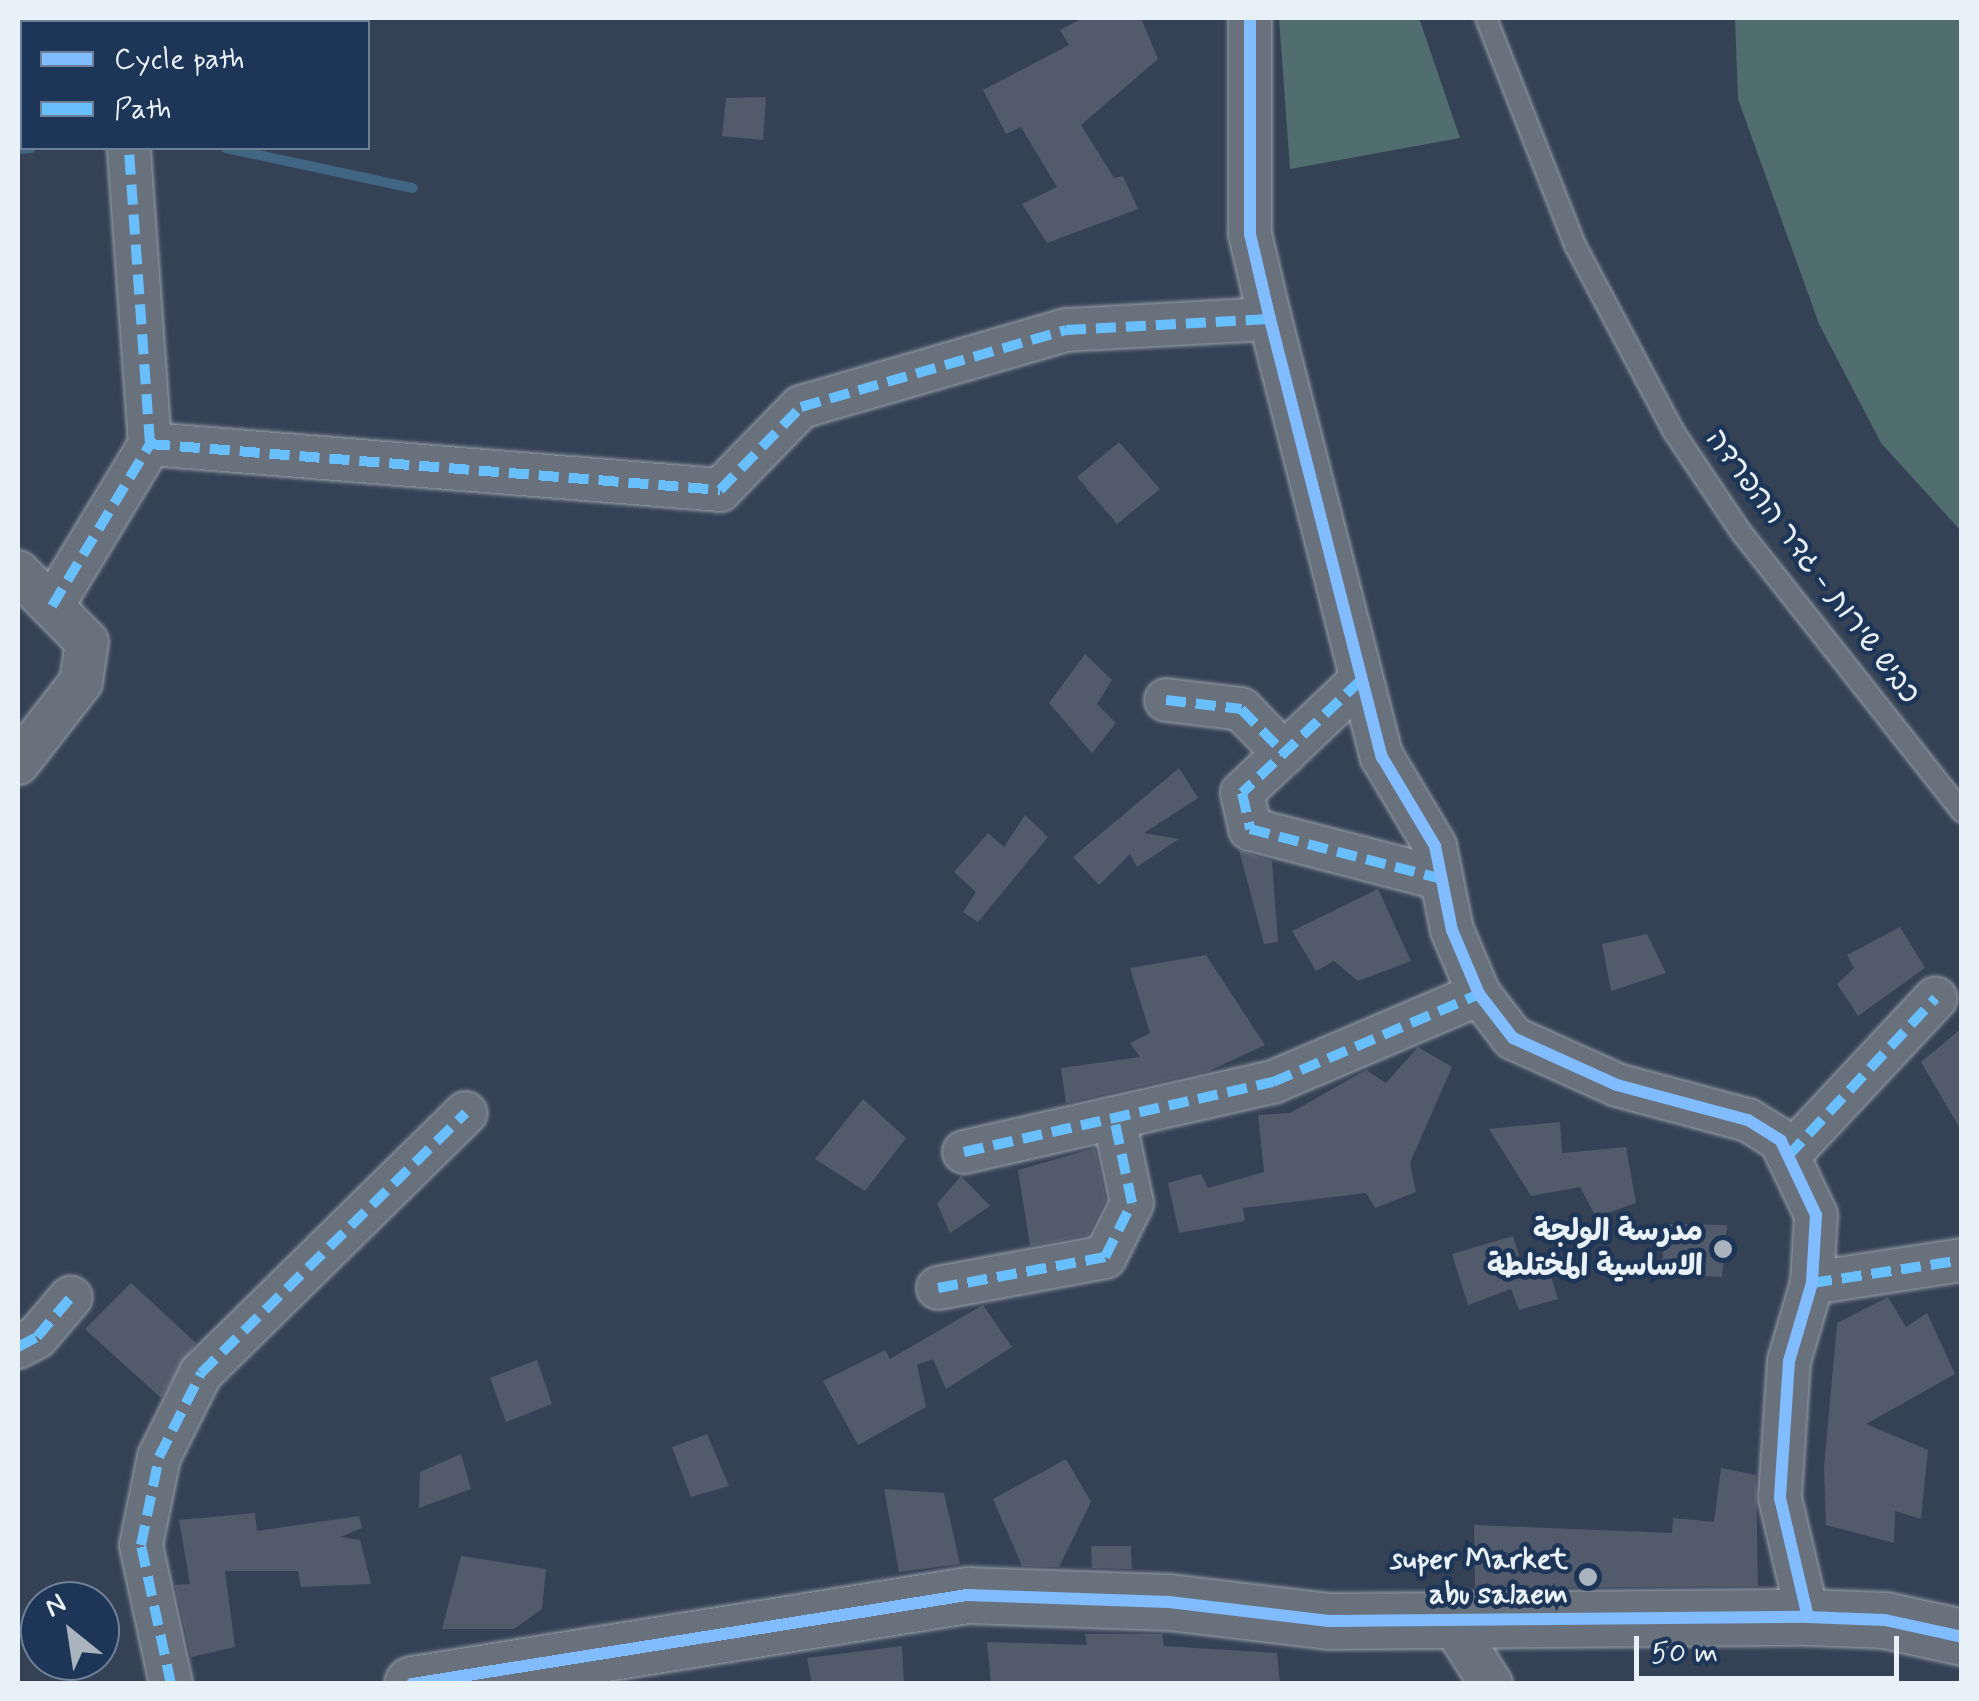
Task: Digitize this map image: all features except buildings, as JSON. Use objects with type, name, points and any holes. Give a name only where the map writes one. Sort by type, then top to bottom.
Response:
[{"type":"street","points":[[1250,18],[1250,234],[1382,757],[1435,846],[1478,994],[1513,1038],[1616,1085],[1748,1120],[1782,1141],[1816,1215],[1812,1283],[1789,1361],[1780,1498],[1808,1617]]},
{"type":"street","points":[[52,606],[150,444],[128,150]]},
{"type":"street","points":[[150,444],[720,490],[801,406],[1066,330],[1270,318]]},
{"type":"street","points":[[18,572],[88,642],[82,682],[18,764]]},
{"type":"street","points":[[1362,680],[1242,794],[1250,829],[1442,880]]},
{"type":"street","points":[[1166,700],[1240,709],[1284,754]]},
{"type":"street","points":[[964,1152],[1273,1082],[1478,994]]},
{"type":"street","points":[[1788,1156],[1936,998]]},
{"type":"street","points":[[172,1684],[141,1545],[158,1457],[200,1373],[466,1113]]},
{"type":"street","points":[[938,1288],[1105,1257],[1132,1203],[1114,1118]]},
{"type":"street","points":[[1812,1283],[1962,1260]]},
{"type":"street","points":[[18,1347],[37,1337],[71,1297]]},
{"type":"street","points":[[412,1684],[968,1595],[1170,1602],[1329,1622],[1450,1618],[1885,1620],[1962,1636]]},
{"type":"street","points":[[1450,1618],[1491,1684]]},
{"type":"lane","name":"כביש שירות - גדר ההפרדה","points":[[1486,18],[1575,245],[1674,432],[1741,532],[1962,812]]},
{"type":"green space","points":[[1279,18],[1419,18],[1460,138],[1290,169]]},
{"type":"green space","points":[[1735,18],[1961,18],[1961,531],[1881,443],[1819,324],[1738,99]]},
{"type":"waterway","points":[[235,150],[413,188]]},
{"type":"marked path","points":[[95,20],[120,18]]},
{"type":"marked path","points":[[52,606],[150,444],[129,150]]},
{"type":"marked path","points":[[150,444],[720,490],[801,407],[1066,330],[1270,319]]},
{"type":"marked path","points":[[1361,680],[1242,793],[1250,829],[1442,879]]},
{"type":"marked path","points":[[1166,700],[1241,709],[1284,753]]},
{"type":"marked path","points":[[964,1152],[1273,1082],[1479,994]]},
{"type":"marked path","points":[[1788,1156],[1936,998]]},
{"type":"marked path","points":[[171,1684],[141,1545],[159,1457],[201,1373],[466,1113]]},
{"type":"marked path","points":[[938,1288],[1105,1257],[1132,1203],[1114,1118]]},
{"type":"marked path","points":[[1812,1283],[1962,1260]]},
{"type":"marked path","points":[[18,1347],[37,1337],[71,1297]]},
{"type":"cycle path","points":[[1250,18],[1250,234],[1382,757],[1435,846],[1452,930],[1479,994],[1513,1038],[1617,1085],[1748,1120],[1781,1141],[1816,1215],[1812,1283],[1789,1361],[1780,1498],[1808,1617]]},
{"type":"cycle path","points":[[412,1684],[967,1595],[1169,1602],[1329,1621],[1808,1617],[1885,1620],[1962,1637]]},
{"type":"place","name":"مدرسة الولجة الاساسية المختلطة","points":[[1723,1249]]},
{"type":"place","name":"super Market abu salaem","points":[[1588,1577]]}]
